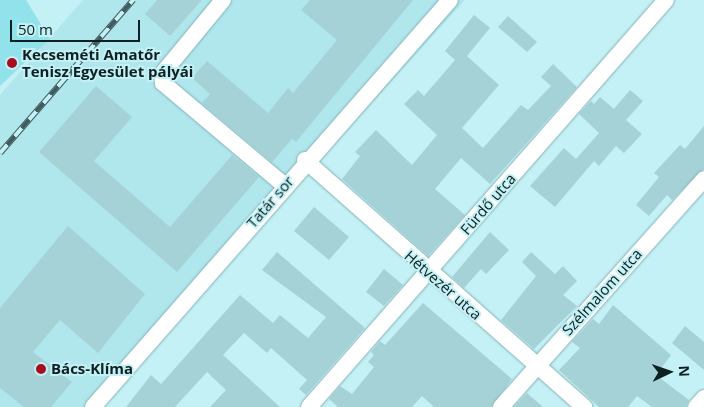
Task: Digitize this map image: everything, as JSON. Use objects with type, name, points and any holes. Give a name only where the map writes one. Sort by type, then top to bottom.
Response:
[{"type":"street","points":[[223,0],[162,74],[163,83],[284,185]]},
{"type":"street","name":"Tatár sor","points":[[93,407],[305,160],[450,0]]},
{"type":"street","name":"Fürdő utca","points":[[309,407],[429,273],[666,0]]},
{"type":"street","name":"Hétvezér utca","points":[[305,160],[429,273],[584,407]]},
{"type":"street","name":"Szélmalom utca","points":[[501,407],[704,179]]},
{"type":"street","points":[[696,407],[704,398]]},
{"type":"shaded area","name":"Kecseméti Amatőr Tenisz Egyesület pályái","points":[[0,0],[26,0],[50,39],[0,86]]},
{"type":"shaded area","points":[[83,0],[465,0],[97,407],[0,407],[0,95]]},
{"type":"building","points":[[157,0],[202,0],[170,36],[145,14]]},
{"type":"building","points":[[310,0],[413,0],[296,142],[292,139],[272,162],[202,103],[210,94],[192,78],[207,61],[268,113],[288,88],[293,93],[337,40],[301,10]]},
{"type":"building","points":[[474,15],[490,28],[467,56],[499,85],[462,128],[483,148],[521,105],[528,110],[551,86],[541,77],[553,64],[577,87],[490,184],[461,158],[435,189],[465,215],[428,256],[342,179],[360,156],[355,152],[376,130],[412,165],[437,135],[404,104],[418,90],[424,96],[455,60],[445,51]]},
{"type":"building","points":[[508,16],[537,42],[527,52],[498,27]]},
{"type":"building","points":[[96,86],[132,117],[94,161],[170,227],[232,155],[259,177],[177,272],[39,152]]},
{"type":"building","points":[[630,90],[643,101],[626,120],[642,134],[624,153],[616,146],[599,166],[594,161],[555,207],[530,186],[564,148],[576,159],[599,133],[579,114],[591,101],[594,104],[600,97],[614,109]]},
{"type":"building","points":[[704,126],[704,169],[672,200],[667,195],[649,216],[636,205],[659,177],[654,173],[680,145],[685,149]]},
{"type":"building","points":[[314,207],[349,237],[329,260],[294,231]]},
{"type":"building","points":[[68,226],[145,294],[98,353],[60,320],[33,352],[72,382],[51,407],[24,407],[0,388],[0,308]]},
{"type":"building","points":[[490,232],[509,250],[486,274],[481,269],[464,288],[452,277]]},
{"type":"building","points":[[277,252],[365,328],[306,395],[299,389],[307,380],[271,348],[267,353],[244,333],[223,355],[280,407],[210,407],[226,390],[207,372],[175,407],[126,407],[151,375],[161,384],[240,295],[273,323],[280,315],[308,338],[326,317],[262,270]]},
{"type":"building","points":[[531,252],[555,274],[563,266],[577,281],[563,295],[577,306],[534,349],[501,320],[536,276],[522,262]]},
{"type":"building","points":[[384,269],[403,285],[384,306],[366,292]]},
{"type":"building","points":[[423,303],[512,379],[491,407],[434,407],[422,396],[412,407],[338,407],[329,399],[340,386],[352,394],[374,367],[368,362],[374,355],[371,352],[380,341],[385,345]]},
{"type":"building","points":[[613,305],[671,355],[656,375],[689,400],[686,407],[652,407],[637,396],[628,407],[599,407],[559,370],[580,348],[572,342],[593,319],[599,324]]},
{"type":"building","points":[[685,326],[704,342],[704,370],[672,343]]},
{"type":"building","points":[[527,393],[543,407],[514,407]]},
{"type":"railway","points":[[0,153],[133,0]]},
{"type":"place","name":"Kecseméti Amatőr Tenisz Egyesület pályái","points":[[12,63]]},
{"type":"place","name":"Bács-Klíma","points":[[41,369]]}]
